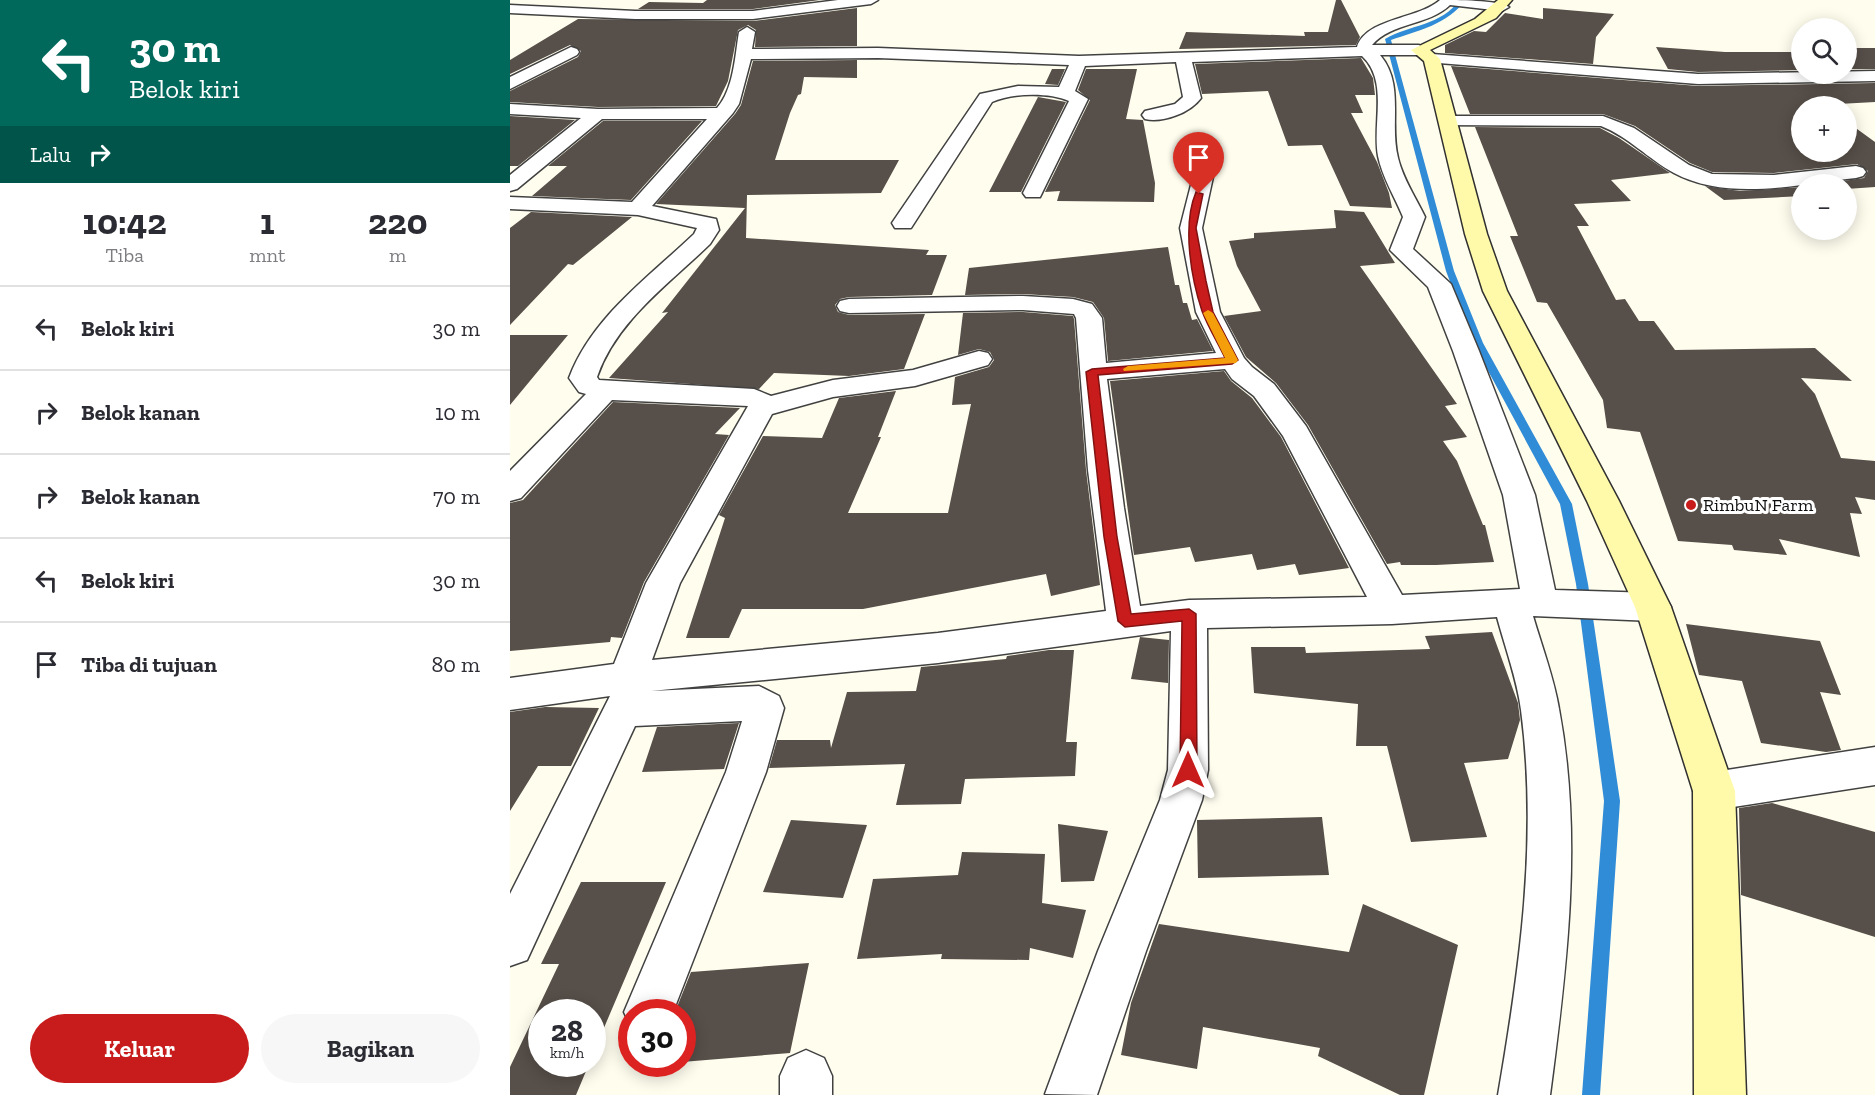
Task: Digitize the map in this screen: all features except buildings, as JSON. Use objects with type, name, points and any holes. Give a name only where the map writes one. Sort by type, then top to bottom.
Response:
[{"type":"main road","points":[[1499,4],[1420,53],[1448,121],[1476,234],[1495,291],[1603,501],[1638,607],[1714,790],[1720,1095]]},
{"type":"street","points":[[638,209],[730,104],[744,54],[745,38],[753,15],[769,0]]},
{"type":"street","points":[[522,10],[753,15],[871,0]]},
{"type":"street","points":[[1499,4],[1450,1],[1437,10],[1390,26],[1372,36],[1364,45],[1366,51],[1375,57],[1385,85],[1385,144],[1389,161],[1414,217],[1401,250],[1439,284],[1466,351],[1519,495],[1537,602],[1540,707],[1549,788],[1548,905],[1541,984],[1524,1095]]},
{"type":"street","points":[[557,27],[582,13]]},
{"type":"street","points":[[744,54],[878,53],[1079,61],[1366,51],[1420,53],[1698,79],[1875,76]]},
{"type":"street","points":[[510,84],[571,52]]},
{"type":"street","points":[[1151,115],[1180,108],[1192,98],[1183,57]]},
{"type":"street","points":[[1065,93],[1079,61]]},
{"type":"street","points":[[903,223],[986,98],[1000,92],[1065,93],[1079,99],[1033,193]]},
{"type":"street","points":[[510,109],[598,114],[724,113]]},
{"type":"street","points":[[510,185],[598,114]]},
{"type":"street","points":[[1448,121],[1603,121],[1616,124],[1694,175],[1725,182],[1856,172]]},
{"type":"street","points":[[1203,177],[1192,235],[1208,312],[1232,360],[1242,373],[1264,390],[1296,433],[1346,530],[1392,610]]},
{"type":"street","points":[[510,203],[638,209],[704,221],[709,227],[702,239],[635,302],[590,356],[586,362],[583,381],[589,386],[605,391],[754,398],[764,407]]},
{"type":"street","points":[[849,306],[1023,303],[1077,306],[1086,312],[1089,318],[1092,372],[1111,537],[1125,621]]},
{"type":"street","points":[[510,943],[629,688],[663,583],[764,407],[833,389],[915,378],[979,359]]},
{"type":"street","points":[[1092,372],[1232,360]]},
{"type":"street","points":[[510,490],[605,391]]},
{"type":"street","points":[[510,694],[629,688],[716,687],[938,648],[1189,614],[1392,610],[1537,602],[1638,607]]},
{"type":"street","points":[[1071,1094],[1122,951],[1181,800],[1188,770],[1189,614]]},
{"type":"street","points":[[654,999],[746,772],[765,708],[759,703],[716,687]]},
{"type":"street","points":[[1714,790],[1875,766]]},
{"type":"waterway","points":[[1462,0],[1450,14],[1418,29],[1388,39],[1450,271],[1478,343],[1566,504],[1582,584],[1612,801],[1591,1095]]},
{"type":"slow traffic","points":[[1128,369],[1232,360],[1208,313]]},
{"type":"place","name":"RimbuN Farm","points":[[1691,505]]},
{"type":"route","points":[[1188,770],[1189,614],[1125,621],[1111,537],[1099,417],[1092,372],[1232,360],[1208,312],[1201,281],[1191,228],[1199,194]]}]
